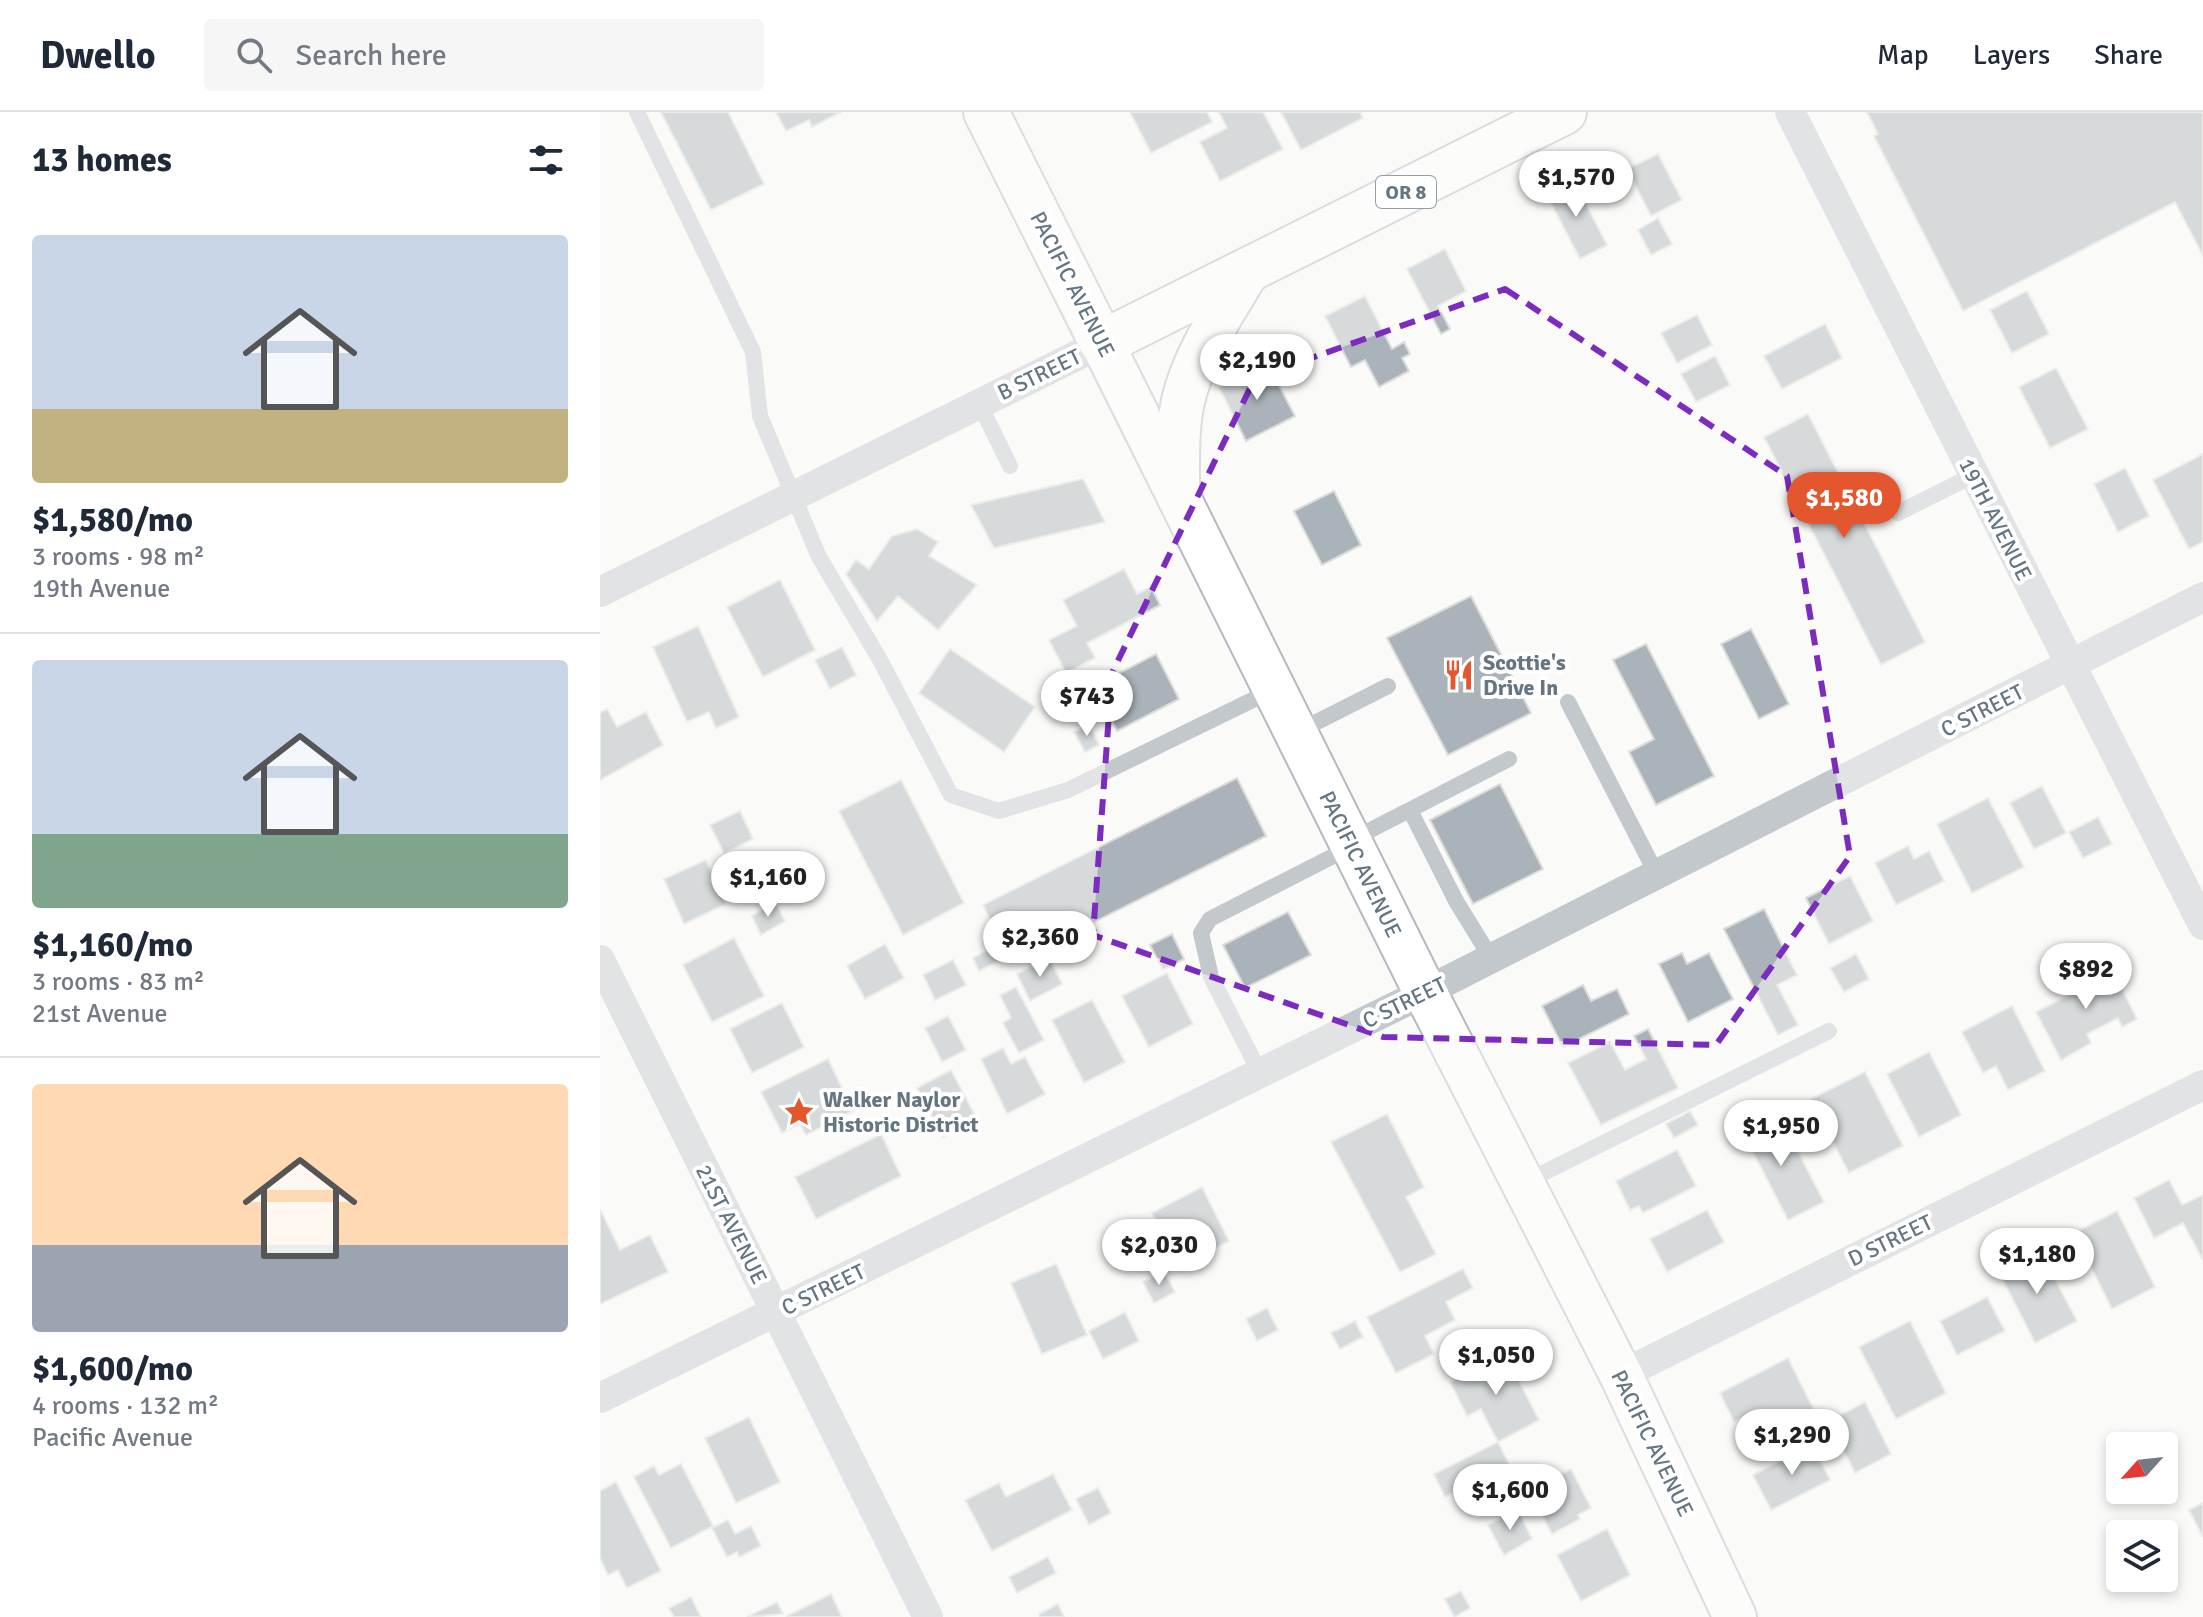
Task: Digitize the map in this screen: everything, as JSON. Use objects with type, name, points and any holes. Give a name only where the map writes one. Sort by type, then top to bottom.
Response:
[{"type":"main road","name":"PACIFIC AVENUE","points":[[986,112],[1425,992],[1621,1375],[1735,1617]]},
{"type":"main road","name":"B STREET","points":[[1102,343],[1248,271],[1519,128],[1564,112]]},
{"type":"main road","points":[[1177,494],[1179,443],[1187,386],[1205,344],[1248,271]]},
{"type":"street","name":"19TH AVENUE","points":[[1790,112],[2203,925]]},
{"type":"street","name":"B STREET","points":[[600,592],[1102,343]]},
{"type":"street","name":"C STREET","points":[[600,1398],[1425,992],[2203,597]]},
{"type":"street","name":"21ST AVENUE","points":[[600,960],[928,1617]]},
{"type":"street","name":"D STREET","points":[[1621,1375],[2203,1085]]},
{"type":"lane","points":[[637,112],[753,352],[760,416],[819,557],[879,658],[951,795],[999,811],[1068,790],[1275,690]]},
{"type":"lane","points":[[979,403],[1010,466]]},
{"type":"lane","points":[[1898,513],[1974,475]]},
{"type":"lane","points":[[1296,733],[1388,686]]},
{"type":"lane","points":[[1568,702],[1657,875]]},
{"type":"lane","points":[[1260,1073],[1211,977],[1201,933],[1210,919],[1509,759]]},
{"type":"lane","points":[[1410,810],[1456,901],[1491,958]]},
{"type":"lane","points":[[1523,1183],[1829,1031]]},
{"type":"highlighted area","points":[[1505,289],[1787,476],[1850,856],[1716,1045],[1383,1037],[1093,935],[1112,673],[1255,378]]},
{"type":"building","points":[[661,112],[728,112],[764,184],[711,210]]},
{"type":"building","points":[[776,112],[841,112],[812,127],[809,120],[786,131]]},
{"type":"building","points":[[1130,112],[1207,112],[1212,122],[1151,153]]},
{"type":"building","points":[[1219,112],[1263,112],[1283,149],[1220,181],[1200,142],[1227,128]]},
{"type":"building","points":[[1281,112],[1360,112],[1363,118],[1301,150]]},
{"type":"building","points":[[1867,112],[2203,112],[2203,256],[2175,202],[1963,311],[1874,136],[1878,134]]},
{"type":"building","points":[[1658,154],[1682,200],[1651,216],[1627,169]]},
{"type":"building","points":[[1573,179],[1607,245],[1580,259],[1546,193]]},
{"type":"building","points":[[1658,218],[1672,244],[1651,255],[1638,230]]},
{"type":"building","points":[[1445,249],[1466,291],[1438,306],[1450,329],[1441,334],[1407,269]]},
{"type":"building","points":[[2027,291],[2049,334],[2012,353],[1990,310]]},
{"type":"building","points":[[1365,296],[1392,349],[1404,342],[1410,354],[1402,358],[1409,371],[1379,387],[1365,360],[1351,367],[1325,316]]},
{"type":"building","points":[[1697,315],[1712,345],[1677,363],[1661,333]]},
{"type":"building","points":[[1825,324],[1842,358],[1782,389],[1764,356]]},
{"type":"building","points":[[1715,356],[1730,385],[1696,402],[1681,374]]},
{"type":"building","points":[[1267,363],[1295,416],[1246,441],[1219,387]]},
{"type":"building","points":[[2056,368],[2088,429],[2050,448],[2019,387]]},
{"type":"building","points":[[1808,414],[1925,642],[1881,665],[1764,437]]},
{"type":"building","points":[[2203,454],[2203,542],[2189,549],[2153,480]]},
{"type":"building","points":[[2125,468],[2149,516],[2118,532],[2094,484]]},
{"type":"building","points":[[1083,479],[1105,522],[994,548],[971,505]]},
{"type":"building","points":[[1334,491],[1361,545],[1322,565],[1294,511]]},
{"type":"building","points":[[917,529],[938,542],[929,556],[977,585],[938,630],[898,596],[877,621],[846,574],[856,560],[869,569],[892,536]]},
{"type":"building","points":[[1124,569],[1137,594],[1151,587],[1160,605],[1087,643],[1095,658],[1066,673],[1049,640],[1077,626],[1063,600]]},
{"type":"building","points":[[780,580],[815,650],[763,677],[727,607]]},
{"type":"building","name":"Scottie's Drive In","points":[[1471,596],[1531,713],[1448,755],[1387,638]]},
{"type":"building","points":[[698,626],[739,717],[716,728],[709,712],[687,722],[653,647]]},
{"type":"building","points":[[1751,629],[1789,704],[1759,719],[1721,644]]},
{"type":"building","points":[[1646,644],[1714,776],[1656,805],[1629,752],[1654,739],[1613,660]]},
{"type":"building","points":[[842,647],[856,675],[830,689],[815,660]]},
{"type":"building","points":[[950,649],[1035,707],[1004,752],[919,693]]},
{"type":"building","points":[[1156,654],[1179,699],[1117,731],[1094,686]]},
{"type":"building","points":[[1078,677],[1088,696],[1057,712],[1047,692]]},
{"type":"building","points":[[607,709],[617,727],[646,712],[663,745],[600,780],[600,713]]},
{"type":"building","points":[[1089,725],[1099,745],[1085,752],[1074,732]]},
{"type":"building","points":[[1237,778],[1266,836],[1012,963],[983,905]]},
{"type":"building","points":[[901,780],[964,903],[903,935],[839,811]]},
{"type":"building","points":[[1500,784],[1543,869],[1473,904],[1430,820]]},
{"type":"building","points":[[2042,786],[2066,833],[2034,849],[2010,803]]},
{"type":"building","points":[[1988,798],[2024,867],[1972,893],[1937,824]]},
{"type":"building","points":[[740,811],[753,839],[724,853],[710,825]]},
{"type":"building","points":[[2098,817],[2112,844],[2083,858],[2069,832]]},
{"type":"building","points":[[1908,846],[1914,859],[1929,851],[1944,881],[1896,905],[1875,863]]},
{"type":"building","points":[[706,860],[726,904],[684,924],[664,879]]},
{"type":"building","points":[[1850,876],[1873,921],[1829,944],[1806,898]]},
{"type":"building","points":[[775,903],[785,921],[761,935],[752,916]]},
{"type":"building","points":[[1764,909],[1797,975],[1777,985],[1798,1025],[1778,1035],[1724,929]]},
{"type":"building","points":[[1288,912],[1311,955],[1245,988],[1223,945]]},
{"type":"building","points":[[1172,934],[1184,959],[1163,970],[1150,945]]},
{"type":"building","points":[[734,938],[764,996],[712,1022],[683,965]]},
{"type":"building","points":[[885,944],[904,978],[865,999],[847,966]]},
{"type":"building","points":[[992,948],[999,961],[979,971],[973,958]]},
{"type":"building","points":[[1682,953],[1687,964],[1709,953],[1733,999],[1688,1022],[1659,964]]},
{"type":"building","points":[[1856,954],[1869,979],[1844,992],[1830,968]]},
{"type":"building","points":[[1049,957],[1062,984],[1030,1001],[1017,974]]},
{"type":"building","points":[[2106,958],[2137,1019],[2122,1027],[2118,1018],[2087,1034],[2091,1043],[2061,1060],[2036,1012],[2091,984],[2084,970]]},
{"type":"building","points":[[953,960],[966,985],[935,1000],[923,975]]},
{"type":"building","points":[[1167,973],[1193,1024],[1149,1047],[1122,996]]},
{"type":"building","points":[[1583,985],[1591,1001],[1617,989],[1629,1014],[1563,1047],[1542,1006]]},
{"type":"building","points":[[1016,987],[1044,1040],[1019,1053],[1003,1023],[1011,1018],[1000,995]]},
{"type":"building","points":[[1092,1000],[1125,1062],[1084,1083],[1052,1020]]},
{"type":"building","points":[[782,1003],[804,1047],[752,1073],[730,1029]]},
{"type":"building","points":[[2012,1006],[2045,1071],[2008,1090],[1996,1066],[1983,1073],[1962,1032]]},
{"type":"building","points":[[948,1016],[966,1050],[942,1062],[925,1028]]},
{"type":"building","points":[[1648,1029],[1678,1088],[1601,1125],[1568,1063],[1610,1042],[1625,1070],[1646,1059],[1634,1036]]},
{"type":"building","points":[[1003,1048],[1011,1064],[1025,1057],[1045,1094],[1007,1114],[981,1059]]},
{"type":"building","points":[[1929,1052],[1961,1115],[1919,1137],[1887,1074]]},
{"type":"building","points":[[828,1059],[853,1111],[806,1135],[800,1124],[782,1133],[761,1092]]},
{"type":"building","points":[[951,1070],[977,1119],[943,1137],[917,1088]]},
{"type":"building","points":[[1865,1072],[1903,1146],[1849,1173],[1811,1099]]},
{"type":"building","points":[[1750,1104],[1774,1152],[1793,1142],[1824,1202],[1788,1220],[1733,1113]]},
{"type":"building","points":[[1690,1111],[1698,1125],[1674,1138],[1666,1124]]},
{"type":"building","points":[[1387,1114],[1424,1187],[1406,1197],[1436,1254],[1400,1272],[1331,1142]]},
{"type":"building","points":[[881,1134],[901,1176],[816,1219],[795,1177]]},
{"type":"building","points":[[1677,1150],[1696,1186],[1643,1213],[1639,1206],[1630,1210],[1616,1181]]},
{"type":"building","points":[[2169,1180],[2182,1205],[2203,1195],[2203,1260],[2183,1223],[2154,1238],[2134,1198]]},
{"type":"building","points":[[1202,1187],[1229,1241],[1211,1250],[1206,1242],[1175,1258],[1152,1213]]},
{"type":"building","points":[[600,1209],[620,1250],[650,1235],[668,1272],[600,1304]]},
{"type":"building","points":[[1707,1210],[1724,1242],[1667,1272],[1650,1239]]},
{"type":"building","points":[[2117,1211],[2155,1287],[2112,1309],[2074,1233]]},
{"type":"building","points":[[2039,1249],[2077,1321],[2035,1343],[1998,1270]]},
{"type":"building","points":[[1056,1264],[1087,1335],[1042,1354],[1011,1283]]},
{"type":"building","points":[[1463,1269],[1473,1288],[1446,1302],[1455,1320],[1425,1336],[1434,1354],[1396,1373],[1367,1317]]},
{"type":"building","points":[[1164,1271],[1175,1292],[1154,1303],[1143,1282]]},
{"type":"building","points":[[1987,1297],[2005,1331],[1957,1355],[1940,1321]]},
{"type":"building","points":[[1267,1308],[1278,1330],[1257,1341],[1246,1319]]},
{"type":"building","points":[[1125,1312],[1139,1341],[1103,1359],[1089,1331]]},
{"type":"building","points":[[1355,1321],[1363,1337],[1340,1349],[1331,1333]]},
{"type":"building","points":[[1910,1321],[1946,1393],[1896,1419],[1859,1347]]},
{"type":"building","points":[[1505,1354],[1539,1420],[1498,1442],[1481,1409],[1467,1416],[1450,1382]]},
{"type":"building","points":[[1788,1358],[1814,1410],[1768,1434],[1756,1411],[1734,1422],[1720,1393]]},
{"type":"building","points":[[1865,1402],[1891,1454],[1855,1473],[1829,1421]]},
{"type":"building","points":[[749,1417],[780,1482],[736,1503],[705,1438]]},
{"type":"building","points":[[1498,1442],[1509,1464],[1445,1497],[1434,1474]]},
{"type":"building","points":[[1812,1444],[1830,1480],[1771,1510],[1753,1475]]},
{"type":"building","points":[[681,1464],[713,1526],[671,1548],[634,1477],[654,1466],[659,1475]]},
{"type":"building","points":[[1571,1469],[1591,1508],[1578,1515],[1580,1519],[1552,1534],[1529,1490]]},
{"type":"building","points":[[1053,1474],[1072,1510],[992,1551],[965,1500],[999,1483],[1006,1497]]},
{"type":"building","points":[[616,1482],[661,1571],[627,1588],[618,1570],[608,1575],[600,1558],[600,1491]]},
{"type":"building","points":[[1098,1488],[1111,1513],[1089,1525],[1076,1499]]},
{"type":"building","points":[[2203,1503],[2203,1537],[2189,1510]]},
{"type":"building","points":[[1518,1510],[1532,1539],[1504,1555],[1488,1525]]},
{"type":"building","points":[[728,1520],[735,1534],[751,1526],[761,1546],[739,1557],[737,1552],[727,1557],[712,1528]]},
{"type":"building","points":[[1607,1529],[1630,1575],[1581,1601],[1557,1555]]},
{"type":"building","points":[[1048,1557],[1056,1573],[1017,1593],[1009,1577]]},
{"type":"building","points":[[1461,1591],[1470,1608],[1454,1617],[1445,1599]]},
{"type":"building","points":[[831,1594],[842,1617],[787,1617],[787,1616]]},
{"type":"building","points":[[691,1597],[701,1617],[674,1617],[669,1608]]},
{"type":"building","points":[[777,1602],[783,1614],[747,1617]]},
{"type":"building","points":[[1058,1604],[1064,1617],[1040,1617],[1039,1614]]},
{"type":"place","name":"Scottie's Drive In","points":[[1459,675]]},
{"type":"place","name":"Walker Naylor Historic District","points":[[799,1112]]}]
